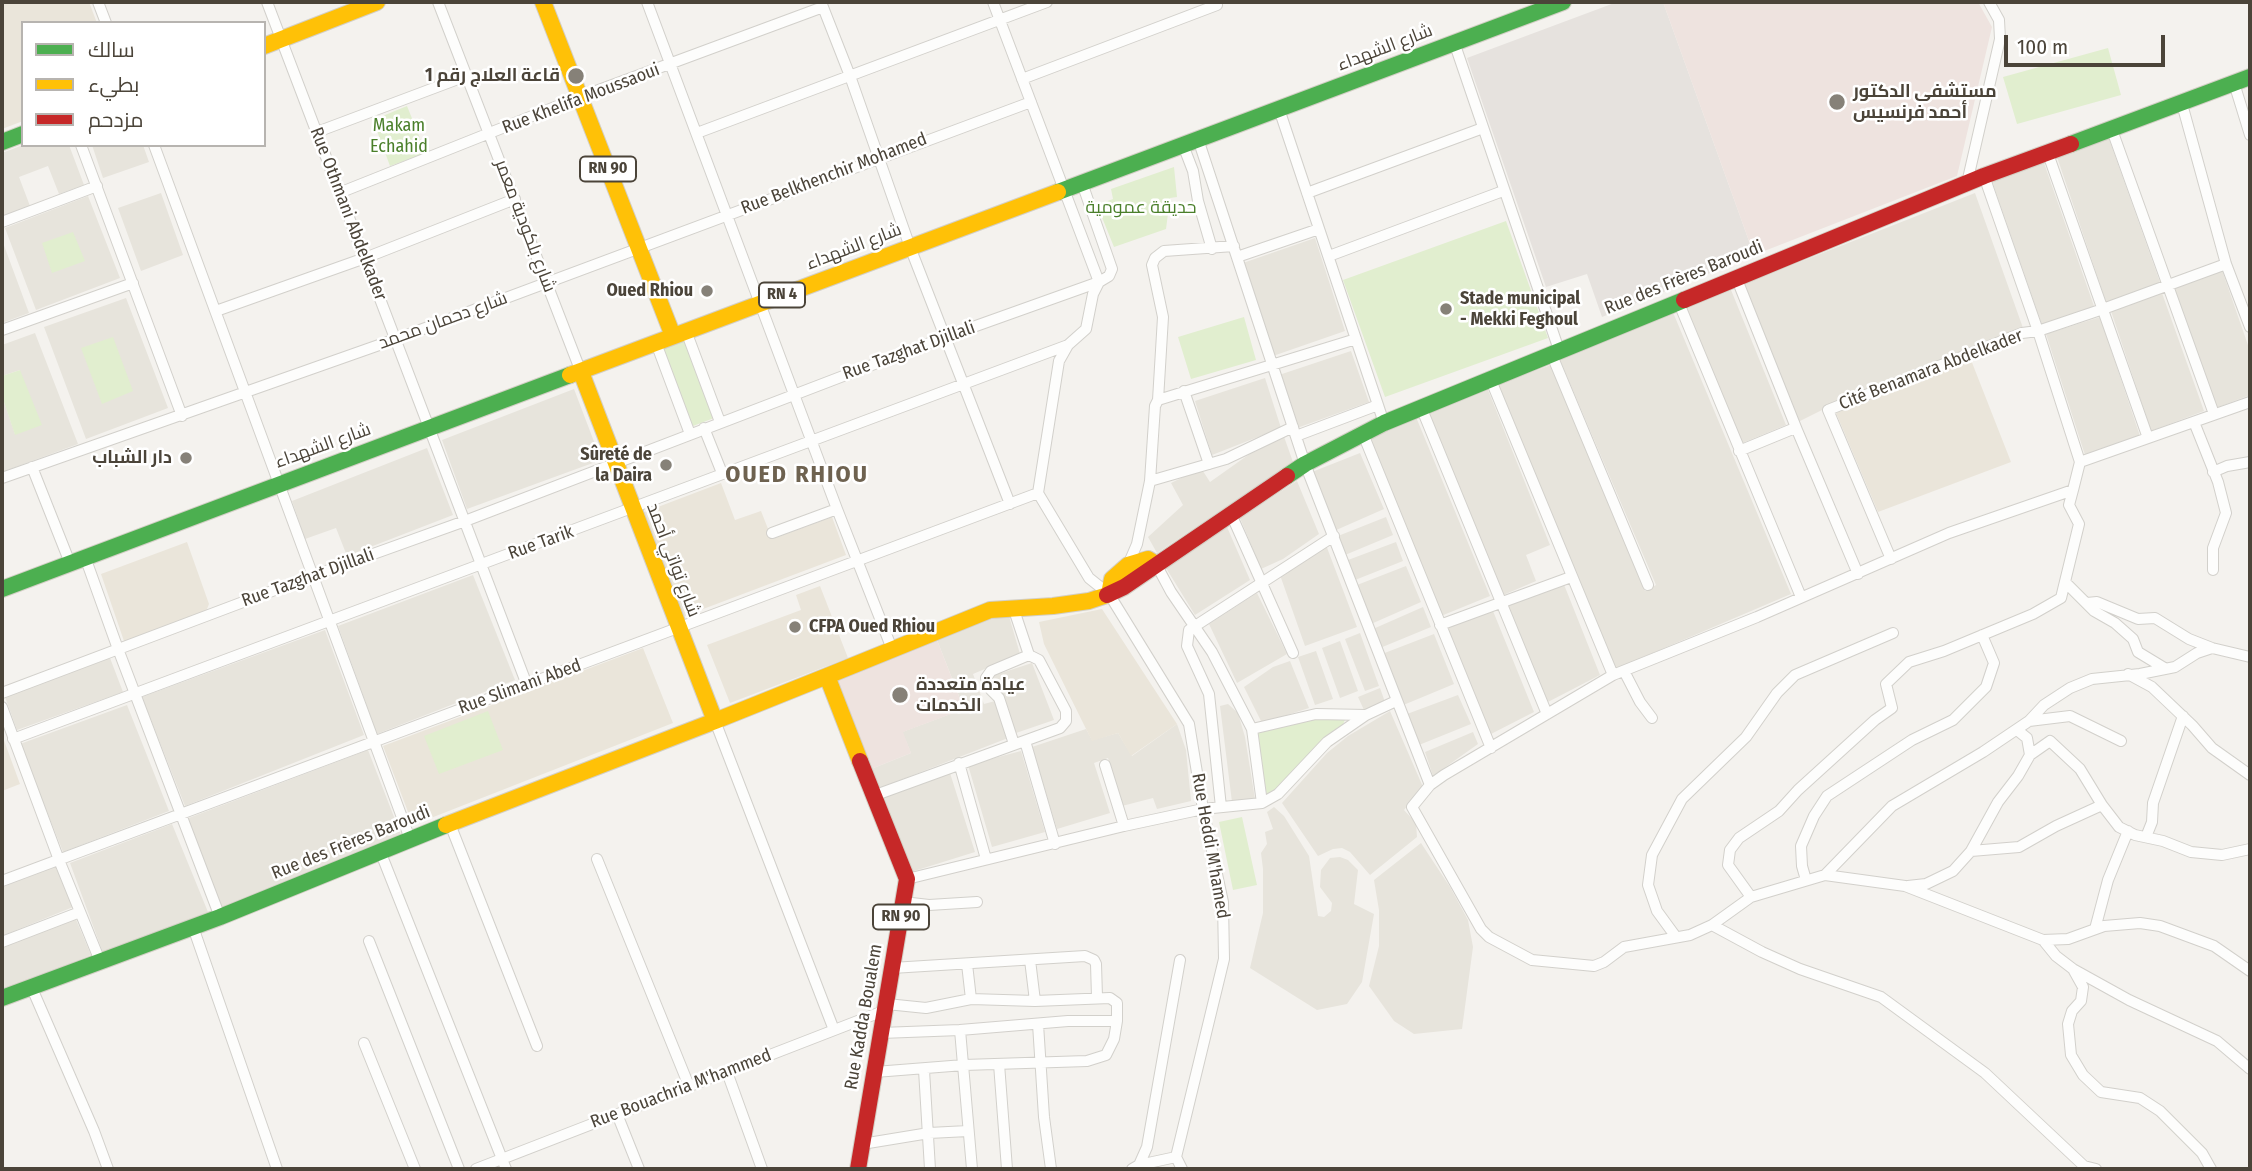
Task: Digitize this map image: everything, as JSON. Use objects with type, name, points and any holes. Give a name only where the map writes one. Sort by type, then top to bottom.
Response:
[{"type":"main road","points":[[266,45],[377,2]]},
{"type":"main road","name":"RN 90","points":[[543,2],[638,247],[679,334]]},
{"type":"main road","name":"شارع الشهداء","points":[[2,589],[1563,2]]},
{"type":"main road","name":"Rue des Frères Baroudi","points":[[1109,594],[1305,464],[1384,423],[1984,176],[2250,77]]},
{"type":"main road","points":[[2,142],[21,135]]},
{"type":"main road","name":"شارع تواتي أحمد","points":[[581,372],[715,721]]},
{"type":"main road","points":[[827,676],[990,610],[1089,601],[1109,594],[1112,579],[1128,565],[1148,559],[1156,564]]},
{"type":"main road","name":"RN 90","points":[[827,676],[907,879]]},
{"type":"main road","name":"Rue des Frères Baroudi","points":[[2,998],[219,917],[410,839],[827,676]]},
{"type":"main road","name":"Rue Kadda Boualem","points":[[858,1169],[907,879]]},
{"type":"street","points":[[98,2],[105,21]]},
{"type":"street","name":"Rue Othmani Abdelkader","points":[[267,2],[527,685]]},
{"type":"street","name":"شارع بلكودية معمر","points":[[438,2],[581,372]]},
{"type":"street","points":[[647,2],[892,649]]},
{"type":"street","points":[[993,2],[1099,282]]},
{"type":"street","points":[[697,133],[1047,2]]},
{"type":"street","points":[[1967,183],[2000,39],[1999,20],[1989,2]]},
{"type":"street","points":[[1022,79],[1216,3]]},
{"type":"street","points":[[822,4],[910,247],[1010,504]]},
{"type":"street","name":"Rue Khelifa Moussaoui","points":[[339,193],[822,4]]},
{"type":"street","points":[[1454,42],[1555,351],[1648,584]]},
{"type":"street","points":[[317,132],[466,76]]},
{"type":"street","points":[[2234,83],[2250,135]]},
{"type":"street","name":"Rue Belkhenchir Mohamed","points":[[638,247],[1031,102]]},
{"type":"street","points":[[2182,104],[2227,264],[2250,327]]},
{"type":"street","points":[[1279,108],[1384,423]]},
{"type":"street","points":[[1307,193],[1483,128]]},
{"type":"street","points":[[2112,130],[2214,414]]},
{"type":"street","points":[[1191,142],[1198,201],[1212,249]]},
{"type":"street","points":[[1191,142],[1235,252],[1305,464],[1430,785]]},
{"type":"street","points":[[82,147],[182,416]]},
{"type":"street","points":[[155,147],[410,839]]},
{"type":"street","points":[[2047,151],[2148,438]]},
{"type":"street","points":[[1751,897],[1728,865],[1730,850],[1739,838],[1779,811],[1798,790],[1875,720],[1892,708],[1886,684],[1909,662],[1944,651],[2033,614],[2061,598],[2079,523],[2069,505],[2080,462],[1984,176]]},
{"type":"street","points":[[1038,493],[1059,361],[1068,345],[1086,329],[1093,294],[1099,282],[1109,276],[1112,269],[1082,183]]},
{"type":"street","points":[[2,222],[97,186]]},
{"type":"street","points":[[1329,256],[1503,191]]},
{"type":"street","points":[[216,312],[365,258],[515,199]]},
{"type":"street","points":[[1128,565],[1137,544],[1150,481],[1155,406],[1158,400],[1164,317],[1152,265],[1155,258],[1164,251],[1212,249],[1235,252],[1319,229]]},
{"type":"street","name":"شارع دحمان محمد","points":[[2,478],[396,339],[638,247]]},
{"type":"street","name":"Cité Benamara Abdelkader","points":[[1891,559],[1828,411],[2022,333],[2038,331],[2227,264]]},
{"type":"street","points":[[1736,277],[1857,574]]},
{"type":"street","name":"Rue Tazghat Djillali","points":[[2,693],[465,521],[945,337],[1099,282]]},
{"type":"street","points":[[2,330],[133,283]]},
{"type":"street","points":[[1678,301],[1801,597]]},
{"type":"street","points":[[679,334],[720,422]]},
{"type":"street","points":[[1158,400],[1356,339]]},
{"type":"street","points":[[656,343],[690,434]]},
{"type":"street","name":"Rue Tarik","points":[[13,738],[1068,345]]},
{"type":"street","points":[[1490,378],[1571,576],[1618,673],[1652,718]]},
{"type":"street","points":[[1184,390],[1209,464]]},
{"type":"street","points":[[2080,462],[2250,402]]},
{"type":"street","points":[[1150,481],[1226,459],[1295,432],[1378,405]]},
{"type":"street","points":[[1420,407],[1547,714]]},
{"type":"street","points":[[2194,422],[2226,513],[2213,548],[2213,570]]},
{"type":"street","points":[[704,428],[722,473]]},
{"type":"street","points":[[1739,451],[1796,428]]},
{"type":"street","points":[[1363,435],[1491,748]]},
{"type":"street","points":[[2213,472],[2227,466],[2250,462]]},
{"type":"street","points":[[32,467],[118,649],[219,917]]},
{"type":"street","points":[[2073,490],[1949,533],[1757,617],[1618,673],[1430,785],[1412,807],[1481,929],[1489,937],[1532,960],[1594,966],[1624,947],[1690,935],[1712,925],[1751,897],[1805,880],[1825,875],[1905,886],[1926,884],[1953,871],[1971,852],[1998,802],[2018,776],[2029,755],[2050,741],[2080,769],[2102,806],[2119,827],[2202,853],[2222,855],[2250,849]]},
{"type":"street","name":"Rue Slimani Abed","points":[[2,881],[1038,493]]},
{"type":"street","name":"Rue Heddi M'hamed","points":[[1038,493],[1089,578],[1109,594],[1189,724],[1203,809],[1223,902],[1224,959],[1176,1157]]},
{"type":"street","points":[[772,533],[837,509]]},
{"type":"street","points":[[1231,514],[1293,653]]},
{"type":"street","points":[[1222,807],[1209,694],[1187,646],[1189,630],[1334,536]]},
{"type":"street","points":[[1156,564],[1233,690],[1252,729],[1262,803]]},
{"type":"street","points":[[1440,625],[1571,576]]},
{"type":"street","points":[[2065,582],[2094,611],[2115,623],[2133,639],[2138,652],[2166,668]]},
{"type":"street","points":[[2087,603],[2097,602],[2138,618],[2155,618],[2189,639],[2212,648],[2250,657]]},
{"type":"street","points":[[873,796],[1060,728],[1067,716],[1039,660],[1029,655],[1013,607]]},
{"type":"street","points":[[1676,937],[1657,911],[1648,885],[1652,855],[1682,799],[1746,737],[1777,692],[1795,675],[1893,633]]},
{"type":"street","points":[[1805,880],[1801,846],[1826,796],[1912,740],[1953,720],[1986,687],[1994,663],[1982,635]]},
{"type":"street","points":[[1825,875],[1892,806],[2017,730],[2044,705],[2070,688],[2092,679],[2175,667],[2197,653],[2212,648]]},
{"type":"street","points":[[1029,655],[991,671],[986,678],[991,690],[999,698],[1020,743],[1055,844]]},
{"type":"street","points":[[2128,674],[2152,687],[2212,748],[2250,775]]},
{"type":"street","points":[[1209,694],[1233,690]]},
{"type":"street","points":[[907,879],[1203,809],[1262,803],[1278,794],[1327,742],[1366,715],[1396,701]]},
{"type":"street","points":[[2,707],[100,961]]},
{"type":"street","points":[[1252,729],[1315,714],[1366,715]]},
{"type":"street","points":[[2029,721],[2070,716],[2121,741]]},
{"type":"street","points":[[2146,837],[2152,822],[2153,803],[2183,716]]},
{"type":"street","points":[[1189,724],[1211,719]]},
{"type":"street","points":[[715,721],[834,1030]]},
{"type":"street","points":[[2017,730],[2027,738],[2029,755]]},
{"type":"street","points":[[959,763],[986,859]]},
{"type":"street","points":[[1105,765],[1124,826]]},
{"type":"street","points":[[1971,852],[2019,847],[2056,826],[2102,806]]},
{"type":"street","points":[[450,824],[537,1046]]},
{"type":"street","points":[[2095,929],[2108,880],[2128,831]]},
{"type":"street","points":[[380,851],[504,1164]]},
{"type":"street","points":[[597,859],[689,1086]]},
{"type":"street","points":[[1905,886],[2043,940],[2067,939],[2104,926],[2140,923],[2160,926],[2214,946],[2248,964]]},
{"type":"street","points":[[903,902],[929,905],[977,902]]},
{"type":"street","points":[[2,942],[79,912]]},
{"type":"street","points":[[1712,925],[1800,969],[1881,997],[1985,1073],[2084,1166],[2095,1169]]},
{"type":"street","points":[[193,927],[277,1169]]},
{"type":"street","points":[[2043,940],[2056,956],[2073,969],[2129,1000],[2217,1041],[2250,1069]]},
{"type":"street","points":[[369,941],[459,1169]]},
{"type":"street","points":[[892,968],[1090,957],[1096,964],[1097,997]]},
{"type":"street","points":[[1030,960],[1035,1001]]},
{"type":"street","points":[[1136,1167],[1147,1147],[1180,960]]},
{"type":"street","points":[[967,964],[971,999]]},
{"type":"street","points":[[2073,969],[2083,987],[2081,1001],[2072,1010],[2068,1024],[2071,1055],[2083,1075],[2101,1091],[2140,1098],[2160,1111],[2202,1153],[2211,1169]]},
{"type":"street","points":[[31,986],[108,1169]]},
{"type":"street","points":[[875,1072],[964,1065],[1087,1062],[1106,1055],[1114,1039],[1117,1021],[1116,1000],[1097,997],[1035,1001],[971,999],[926,1009],[886,1007]]},
{"type":"street","name":"Rue Bouachria M'hammed","points":[[476,1169],[504,1164],[617,1114],[834,1030],[886,1007]]},
{"type":"street","points":[[881,1033],[1117,1021]]},
{"type":"street","points":[[1038,1024],[1044,1116],[1051,1169]]},
{"type":"street","points":[[960,1030],[972,1169]]},
{"type":"street","points":[[364,1043],[415,1169]]},
{"type":"street","points":[[999,1064],[1007,1169]]},
{"type":"street","points":[[924,1070],[930,1169]]},
{"type":"street","points":[[727,1072],[762,1169]]},
{"type":"street","points":[[617,1114],[639,1169]]},
{"type":"street","points":[[862,1144],[929,1133],[968,1131]]},
{"type":"street","points":[[1136,1167],[1176,1157],[1182,1169]]},
{"type":"shaded area","points":[[2,2],[89,2],[96,21],[21,21],[21,122],[2,129]]},
{"type":"shaded area","points":[[1617,2],[1663,2],[1754,255],[1602,317],[1587,274],[1546,287],[1467,58]]},
{"type":"shaded area","name":"مستشفى الدكتور أحمد فرنسيس","points":[[1663,2],[1978,2],[1992,27],[1957,176],[1754,255]]},
{"type":"shaded area","points":[[2109,139],[2161,285],[2107,305],[2057,157]]},
{"type":"shaded area","points":[[21,146],[70,147],[84,185],[59,194],[48,166],[19,177],[30,206],[2,216],[2,153]]},
{"type":"shaded area","points":[[93,147],[144,147],[149,162],[103,178]]},
{"type":"shaded area","points":[[2044,163],[2095,309],[2042,325],[1992,181]]},
{"type":"shaded area","points":[[161,193],[183,255],[141,271],[118,208]]},
{"type":"shaded area","points":[[1975,193],[2023,328],[1826,408],[1796,423],[1744,284]]},
{"type":"shaded area","points":[[88,196],[120,278],[36,310],[5,228]]},
{"type":"shaded area","points":[[1315,238],[1345,331],[1273,356],[1243,263]]},
{"type":"shaded area","points":[[2,240],[29,313],[2,323]]},
{"type":"shaded area","points":[[2222,270],[2250,351],[2250,395],[2216,408],[2173,288]]},
{"type":"shaded area","points":[[1731,290],[1786,425],[1740,444],[1685,307]]},
{"type":"shaded area","points":[[2162,293],[2204,411],[2151,431],[2111,311]]},
{"type":"shaded area","points":[[126,298],[168,408],[86,439],[44,327]]},
{"type":"shaded area","points":[[1672,310],[1791,594],[1615,669],[1498,384],[1551,365],[1645,591],[1656,585],[1560,360]]},
{"type":"shaded area","points":[[2100,317],[2140,436],[2085,455],[2046,334]]},
{"type":"shaded area","points":[[35,333],[78,444],[2,472],[2,396],[15,434],[20,370],[2,376],[2,345]]},
{"type":"shaded area","points":[[1351,351],[1369,402],[1297,428],[1279,375]]},
{"type":"shaded area","points":[[1971,360],[2011,462],[1878,512],[1836,413]]},
{"type":"shaded area","points":[[1265,378],[1281,428],[1212,455],[1195,401]]},
{"type":"shaded area","points":[[574,389],[601,460],[467,509],[442,440]]},
{"type":"shaded area","points":[[1488,390],[1550,545],[1526,555],[1536,581],[1501,596],[1428,414]]},
{"type":"shaded area","points":[[1416,417],[1490,596],[1441,616],[1369,436]]},
{"type":"shaded area","points":[[1282,431],[1293,462],[1157,553],[1148,537],[1183,505],[1171,483],[1201,468],[1210,482]]},
{"type":"shaded area","points":[[427,448],[453,515],[347,556],[336,528],[305,539],[292,501]]},
{"type":"shaded area","points":[[1360,453],[1384,509],[1334,531],[1312,472]]},
{"type":"shaded area","points":[[1297,481],[1319,534],[1283,559],[1261,569],[1240,518]]},
{"type":"shaded area","points":[[721,483],[735,520],[761,511],[772,539],[832,517],[846,555],[682,617],[642,513]]},
{"type":"shaded area","points":[[1386,517],[1393,535],[1345,555],[1338,536]]},
{"type":"shaded area","points":[[1227,527],[1250,580],[1195,615],[1166,568]]},
{"type":"shaded area","points":[[187,542],[209,604],[205,614],[125,644],[101,574]]},
{"type":"shaded area","points":[[1396,542],[1403,561],[1355,580],[1348,560]]},
{"type":"shaded area","points":[[1326,545],[1357,627],[1305,646],[1280,575]]},
{"type":"shaded area","points":[[1406,566],[1421,602],[1371,624],[1357,585]]},
{"type":"shaded area","points":[[473,575],[515,680],[377,734],[338,626]]},
{"type":"shaded area","points":[[1563,582],[1600,675],[1546,703],[1506,605]]},
{"type":"shaded area","name":"CFPA Oued Rhiou","points":[[820,586],[848,658],[730,703],[707,645],[801,610],[796,595]]},
{"type":"shaded area","points":[[1257,593],[1287,654],[1237,683],[1209,624]]},
{"type":"shaded area","points":[[1423,607],[1431,627],[1380,648],[1373,629]]},
{"type":"shaded area","points":[[1102,609],[1177,724],[1131,756],[1118,733],[1092,741],[1044,644],[1039,622]]},
{"type":"shaded area","points":[[1493,611],[1534,712],[1489,735],[1447,627]]},
{"type":"shaded area","points":[[1009,616],[1020,654],[973,674],[984,704],[995,701],[1008,738],[880,788],[871,769],[911,753],[902,732],[964,709],[937,640],[990,619]]},
{"type":"shaded area","points":[[325,630],[364,735],[185,806],[142,697]]},
{"type":"shaded area","points":[[1360,633],[1379,686],[1365,691],[1345,639]]},
{"type":"shaded area","points":[[1434,634],[1454,684],[1401,706],[1382,654]]},
{"type":"shaded area","name":"عيادة متعددة الخدمات","points":[[937,640],[964,709],[903,732],[911,753],[871,769],[837,680]]},
{"type":"shaded area","points":[[1340,641],[1358,691],[1340,698],[1322,648]]},
{"type":"shaded area","points":[[643,648],[673,723],[413,825],[383,746]]},
{"type":"shaded area","points":[[1316,651],[1333,699],[1315,705],[1298,657]]},
{"type":"shaded area","points":[[110,658],[123,692],[17,730],[5,697]]},
{"type":"shaded area","points":[[1290,661],[1309,708],[1262,723],[1244,687],[1273,667]]},
{"type":"shaded area","points":[[1032,663],[1054,720],[1016,733],[1003,695],[995,687],[992,676]]},
{"type":"shaded area","points":[[1380,688],[1385,702],[1364,710],[1358,697]]},
{"type":"shaded area","points":[[1458,695],[1471,724],[1419,745],[1407,714]]},
{"type":"shaded area","points":[[1228,704],[1238,713],[1245,737],[1255,799],[1232,802],[1220,706]]},
{"type":"shaded area","points":[[127,705],[169,811],[63,852],[20,744]]},
{"type":"shaded area","points":[[1390,711],[1423,787],[1404,810],[1416,823],[1417,837],[1370,875],[1350,852],[1342,848],[1318,856],[1282,803],[1327,753],[1348,736]]},
{"type":"shaded area","points":[[1177,724],[1186,750],[1191,801],[1157,809],[1153,798],[1122,806],[1108,758],[1094,763],[1110,813],[1057,829],[1032,747],[1086,729],[1092,740],[1118,733],[1132,756]]},
{"type":"shaded area","points":[[1473,732],[1478,744],[1433,776],[1425,752]]},
{"type":"shaded area","points":[[2,735],[20,784],[2,791]]},
{"type":"shaded area","points":[[368,750],[401,835],[220,908],[186,819]]},
{"type":"shaded area","points":[[1021,751],[1045,832],[992,847],[968,765]]},
{"type":"shaded area","points":[[950,773],[975,852],[911,872],[884,797]]},
{"type":"shaded area","points":[[1274,807],[1284,816],[1309,856],[1318,916],[1324,917],[1331,911],[1332,903],[1320,887],[1321,870],[1330,858],[1348,860],[1358,870],[1354,904],[1374,914],[1362,982],[1347,1004],[1317,1010],[1250,968],[1263,913],[1261,853],[1267,844],[1265,832],[1273,829],[1267,812]]},
{"type":"shaded area","points":[[172,824],[208,912],[103,953],[70,863]]},
{"type":"shaded area","points":[[1421,843],[1468,920],[1473,947],[1462,1029],[1414,1034],[1394,1021],[1369,986],[1379,946],[1379,910],[1374,880]]},
{"type":"shaded area","points":[[55,865],[73,907],[2,936],[2,885]]},
{"type":"shaded area","points":[[75,917],[91,955],[2,991],[2,946]]},
{"type":"green space","points":[[2108,48],[2121,95],[2017,124],[2003,77]]},
{"type":"green space","name":"Makam Echahid","points":[[407,106],[426,153],[390,166],[373,120]]},
{"type":"green space","name":"حديقة عمومية","points":[[1174,167],[1177,197],[1170,198],[1166,229],[1114,247],[1097,205],[1113,199],[1111,189]]},
{"type":"green space","name":"Stade municipal - Mekki Feghoul","points":[[1506,221],[1548,338],[1385,397],[1343,280]]},
{"type":"green space","points":[[73,232],[85,261],[52,273],[42,243]]},
{"type":"green space","points":[[1244,317],[1256,360],[1191,379],[1178,337]]},
{"type":"green space","points":[[113,337],[133,391],[102,404],[81,348]]},
{"type":"green space","points":[[684,340],[714,418],[693,426],[663,348]]},
{"type":"green space","points":[[20,370],[42,425],[15,435],[2,396],[2,376]]},
{"type":"green space","points":[[488,711],[503,750],[439,774],[424,736]]},
{"type":"green space","points":[[1317,717],[1346,717],[1342,727],[1279,788],[1267,796],[1256,731]]},
{"type":"green space","points":[[1242,817],[1257,885],[1233,890],[1219,822]]},
{"type":"traffic: fast","points":[[1058,192],[1563,2]]},
{"type":"traffic: fast","points":[[2071,144],[2250,77]]},
{"type":"traffic: fast","points":[[2,142],[21,135]]},
{"type":"traffic: fast","points":[[1287,476],[1384,423],[1684,300]]},
{"type":"traffic: fast","points":[[2,589],[570,375]]},
{"type":"traffic: fast","points":[[2,998],[220,917],[446,825]]},
{"type":"traffic: slow","points":[[266,45],[377,2]]},
{"type":"traffic: slow","points":[[543,2],[673,336]]},
{"type":"traffic: slow","points":[[570,375],[1058,192]]},
{"type":"traffic: slow","points":[[581,372],[715,721],[827,676],[860,761]]},
{"type":"traffic: slow","points":[[1109,594],[1112,579],[1128,565],[1148,559],[1156,564]]},
{"type":"traffic: slow","points":[[827,676],[990,610],[1053,606],[1089,601],[1107,595]]},
{"type":"traffic: slow","points":[[446,825],[715,721]]},
{"type":"traffic: jam","points":[[1684,300],[1984,176],[2071,144]]},
{"type":"traffic: jam","points":[[1107,595],[1124,587],[1287,476]]},
{"type":"traffic: jam","points":[[858,1169],[907,879],[860,761]]},
{"type":"place","name":"قاعة العلاج رقم 1","points":[[576,76]]},
{"type":"place","name":"مستشفى الدكتور أحمد فرنسيس","points":[[1837,102]]},
{"type":"place","name":"Oued Rhiou","points":[[707,291]]},
{"type":"place","name":"Stade municipal - Mekki Feghoul","points":[[1446,309]]},
{"type":"place","name":"دار الشباب","points":[[186,458]]},
{"type":"place","name":"Sûreté de la Daira","points":[[666,465]]},
{"type":"place","name":"CFPA Oued Rhiou","points":[[795,627]]},
{"type":"place","name":"عيادة متعددة الخدمات","points":[[900,695]]},
{"type":"district","name":"OUED RHIOU","points":[[797,475]]}]
